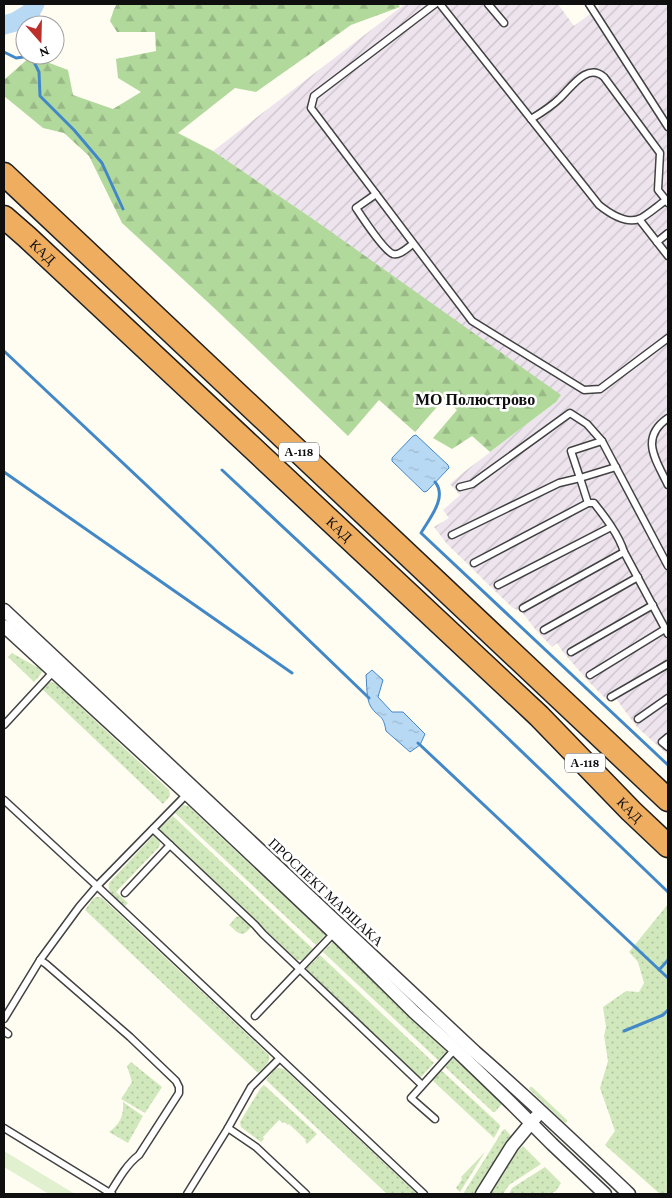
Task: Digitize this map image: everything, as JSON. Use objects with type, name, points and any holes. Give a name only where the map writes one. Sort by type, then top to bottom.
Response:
[{"type":"highway","name":"КАД","points":[[4,174],[668,800]]},
{"type":"highway","name":"КАД","points":[[4,218],[27,237],[531,709],[668,846]]},
{"type":"street","name":"ПРОСПЕКТ МАРШАКА","points":[[4,610],[629,1194]]},
{"type":"street","name":"ПРОСПЕКТ МАРШАКА","points":[[4,626],[187,794],[605,1194]]},
{"type":"street","points":[[482,1194],[512,1146],[540,1112]]},
{"type":"lane","points":[[435,4],[314,96],[311,108],[472,321],[584,390],[600,390],[668,338]]},
{"type":"lane","points":[[440,4],[531,120],[599,205],[608,212],[624,219],[639,219],[667,202],[658,190],[660,153],[604,77],[599,73],[588,73],[573,83],[559,99],[531,120]]},
{"type":"lane","points":[[488,4],[504,24]]},
{"type":"lane","points":[[589,4],[668,127]]},
{"type":"lane","points":[[376,194],[356,208],[384,247],[392,254],[398,254],[414,244]]},
{"type":"lane","points":[[639,219],[668,256]]},
{"type":"lane","points":[[658,242],[668,233]]},
{"type":"lane","points":[[460,487],[472,484],[570,413],[587,424],[602,441],[668,566]]},
{"type":"lane","points":[[668,418],[659,424],[652,436],[652,452],[668,485]]},
{"type":"lane","points":[[588,503],[571,451],[602,441]]},
{"type":"lane","points":[[452,535],[560,483],[616,467]]},
{"type":"lane","points":[[474,563],[588,503],[594,503],[604,515],[622,546],[667,632],[590,674]]},
{"type":"lane","points":[[498,585],[611,527]]},
{"type":"lane","points":[[523,608],[624,552]]},
{"type":"lane","points":[[544,630],[638,577]]},
{"type":"lane","points":[[571,652],[652,605]]},
{"type":"lane","points":[[610,697],[668,664]]},
{"type":"lane","points":[[4,725],[54,672]]},
{"type":"lane","points":[[638,719],[668,698]]},
{"type":"lane","points":[[668,737],[662,742],[668,747]]},
{"type":"lane","points":[[4,1019],[40,960],[97,886],[187,794]]},
{"type":"lane","points":[[4,800],[424,1194]]},
{"type":"lane","points":[[152,829],[422,1085]]},
{"type":"lane","points":[[125,893],[170,845]]},
{"type":"lane","points":[[255,1016],[334,933]]},
{"type":"lane","points":[[4,1128],[111,1194],[132,1160],[140,1154],[179,1093],[179,1087],[176,1082],[130,1037],[40,960]]},
{"type":"lane","points":[[435,1119],[410,1098],[455,1049]]},
{"type":"lane","points":[[188,1194],[251,1087],[279,1058]]},
{"type":"lane","points":[[228,1128],[256,1147],[306,1194]]},
{"type":"shaded area","points":[[405,4],[558,4],[574,26],[598,8],[600,4],[668,4],[668,755],[637,727],[616,698],[609,702],[588,681],[557,643],[552,647],[522,612],[513,608],[496,592],[447,544],[434,527],[449,518],[443,510],[460,495],[450,484],[556,402],[313,219],[213,151]]},
{"type":"green space","points":[[117,4],[398,4],[400,7],[351,25],[256,92],[235,88],[178,133],[213,151],[313,219],[561,395],[556,402],[490,452],[472,436],[452,449],[433,438],[457,410],[444,399],[415,432],[379,400],[348,436],[122,223],[89,156],[64,133],[43,128],[4,96],[4,80],[21,65],[55,65],[68,70],[73,95],[113,109],[141,92],[118,78],[116,59],[156,51],[155,32],[117,32],[110,21]]},
{"type":"green space","points":[[12,653],[42,670],[34,682],[8,657]]},
{"type":"green space","points":[[49,682],[55,683],[169,790],[170,796],[163,804],[42,689]]},
{"type":"green space","points":[[183,805],[188,806],[325,935],[316,945],[175,813]]},
{"type":"green space","points":[[173,816],[313,949],[302,960],[297,960],[161,832],[160,828]]},
{"type":"green space","points":[[153,836],[159,842],[159,847],[116,892],[128,903],[125,906],[111,894],[109,883]]},
{"type":"green space","points":[[96,897],[102,898],[269,1055],[268,1063],[258,1073],[85,910]]},
{"type":"green space","points":[[668,904],[668,1194],[660,1194],[605,1145],[615,1131],[600,1088],[608,1061],[604,1036],[606,1027],[603,1007],[626,991],[639,992],[644,983],[638,962],[629,952]]},
{"type":"green space","points":[[240,916],[247,920],[251,927],[242,934],[229,925],[236,917]]},
{"type":"green space","points":[[334,941],[447,1052],[439,1061],[323,952]]},
{"type":"green space","points":[[320,955],[434,1063],[421,1077],[418,1078],[307,971],[307,968]]},
{"type":"green space","points":[[453,1058],[502,1104],[495,1112],[445,1067]]},
{"type":"green space","points":[[131,1062],[162,1087],[145,1113],[121,1099],[132,1082],[127,1066]]},
{"type":"green space","points":[[275,1069],[284,1069],[417,1194],[387,1194],[266,1080]]},
{"type":"green space","points":[[441,1070],[500,1125],[494,1138],[432,1080]]},
{"type":"green space","points":[[264,1085],[317,1134],[307,1144],[306,1140],[289,1124],[279,1120],[263,1137],[264,1139],[261,1142],[241,1127],[240,1122]]},
{"type":"green space","points":[[530,1087],[567,1122],[565,1123],[529,1089]]},
{"type":"green space","points":[[123,1102],[143,1116],[128,1143],[109,1132],[120,1119],[123,1111]]},
{"type":"green space","points":[[505,1129],[511,1136],[475,1194],[463,1194],[503,1130]]},
{"type":"green space","points":[[523,1146],[541,1164],[509,1185],[503,1194],[490,1194],[514,1155]]},
{"type":"green space","points":[[4,1151],[75,1194],[49,1194],[4,1167]]},
{"type":"green space","points":[[485,1152],[460,1192],[456,1188],[462,1179],[461,1177]]},
{"type":"green space","points":[[545,1167],[561,1183],[556,1191],[550,1194],[509,1194],[512,1188]]},
{"type":"water","points":[[416,435],[449,468],[424,492],[392,461],[392,458]]},
{"type":"water","points":[[372,670],[383,680],[378,697],[392,712],[403,712],[425,734],[420,745],[410,752],[386,731],[382,719],[369,704],[366,675]]},
{"type":"waterway","points":[[4,25],[15,22],[30,13],[35,4]]},
{"type":"waterway","points":[[4,52],[16,58],[31,56],[39,72],[40,96],[74,130],[102,163],[123,209]]},
{"type":"waterway","points":[[4,351],[369,698]]},
{"type":"waterway","points":[[222,470],[467,699],[668,892]]},
{"type":"waterway","points":[[4,472],[292,673]]},
{"type":"waterway","points":[[435,482],[439,494],[438,501],[436,508],[421,533],[668,765]]},
{"type":"waterway","points":[[418,743],[668,978]]},
{"type":"waterway","points":[[659,970],[668,960]]},
{"type":"waterway","points":[[624,1031],[663,1015],[668,1010]]},
{"type":"district","name":"МО Полюстрово","points":[[475,399]]}]
